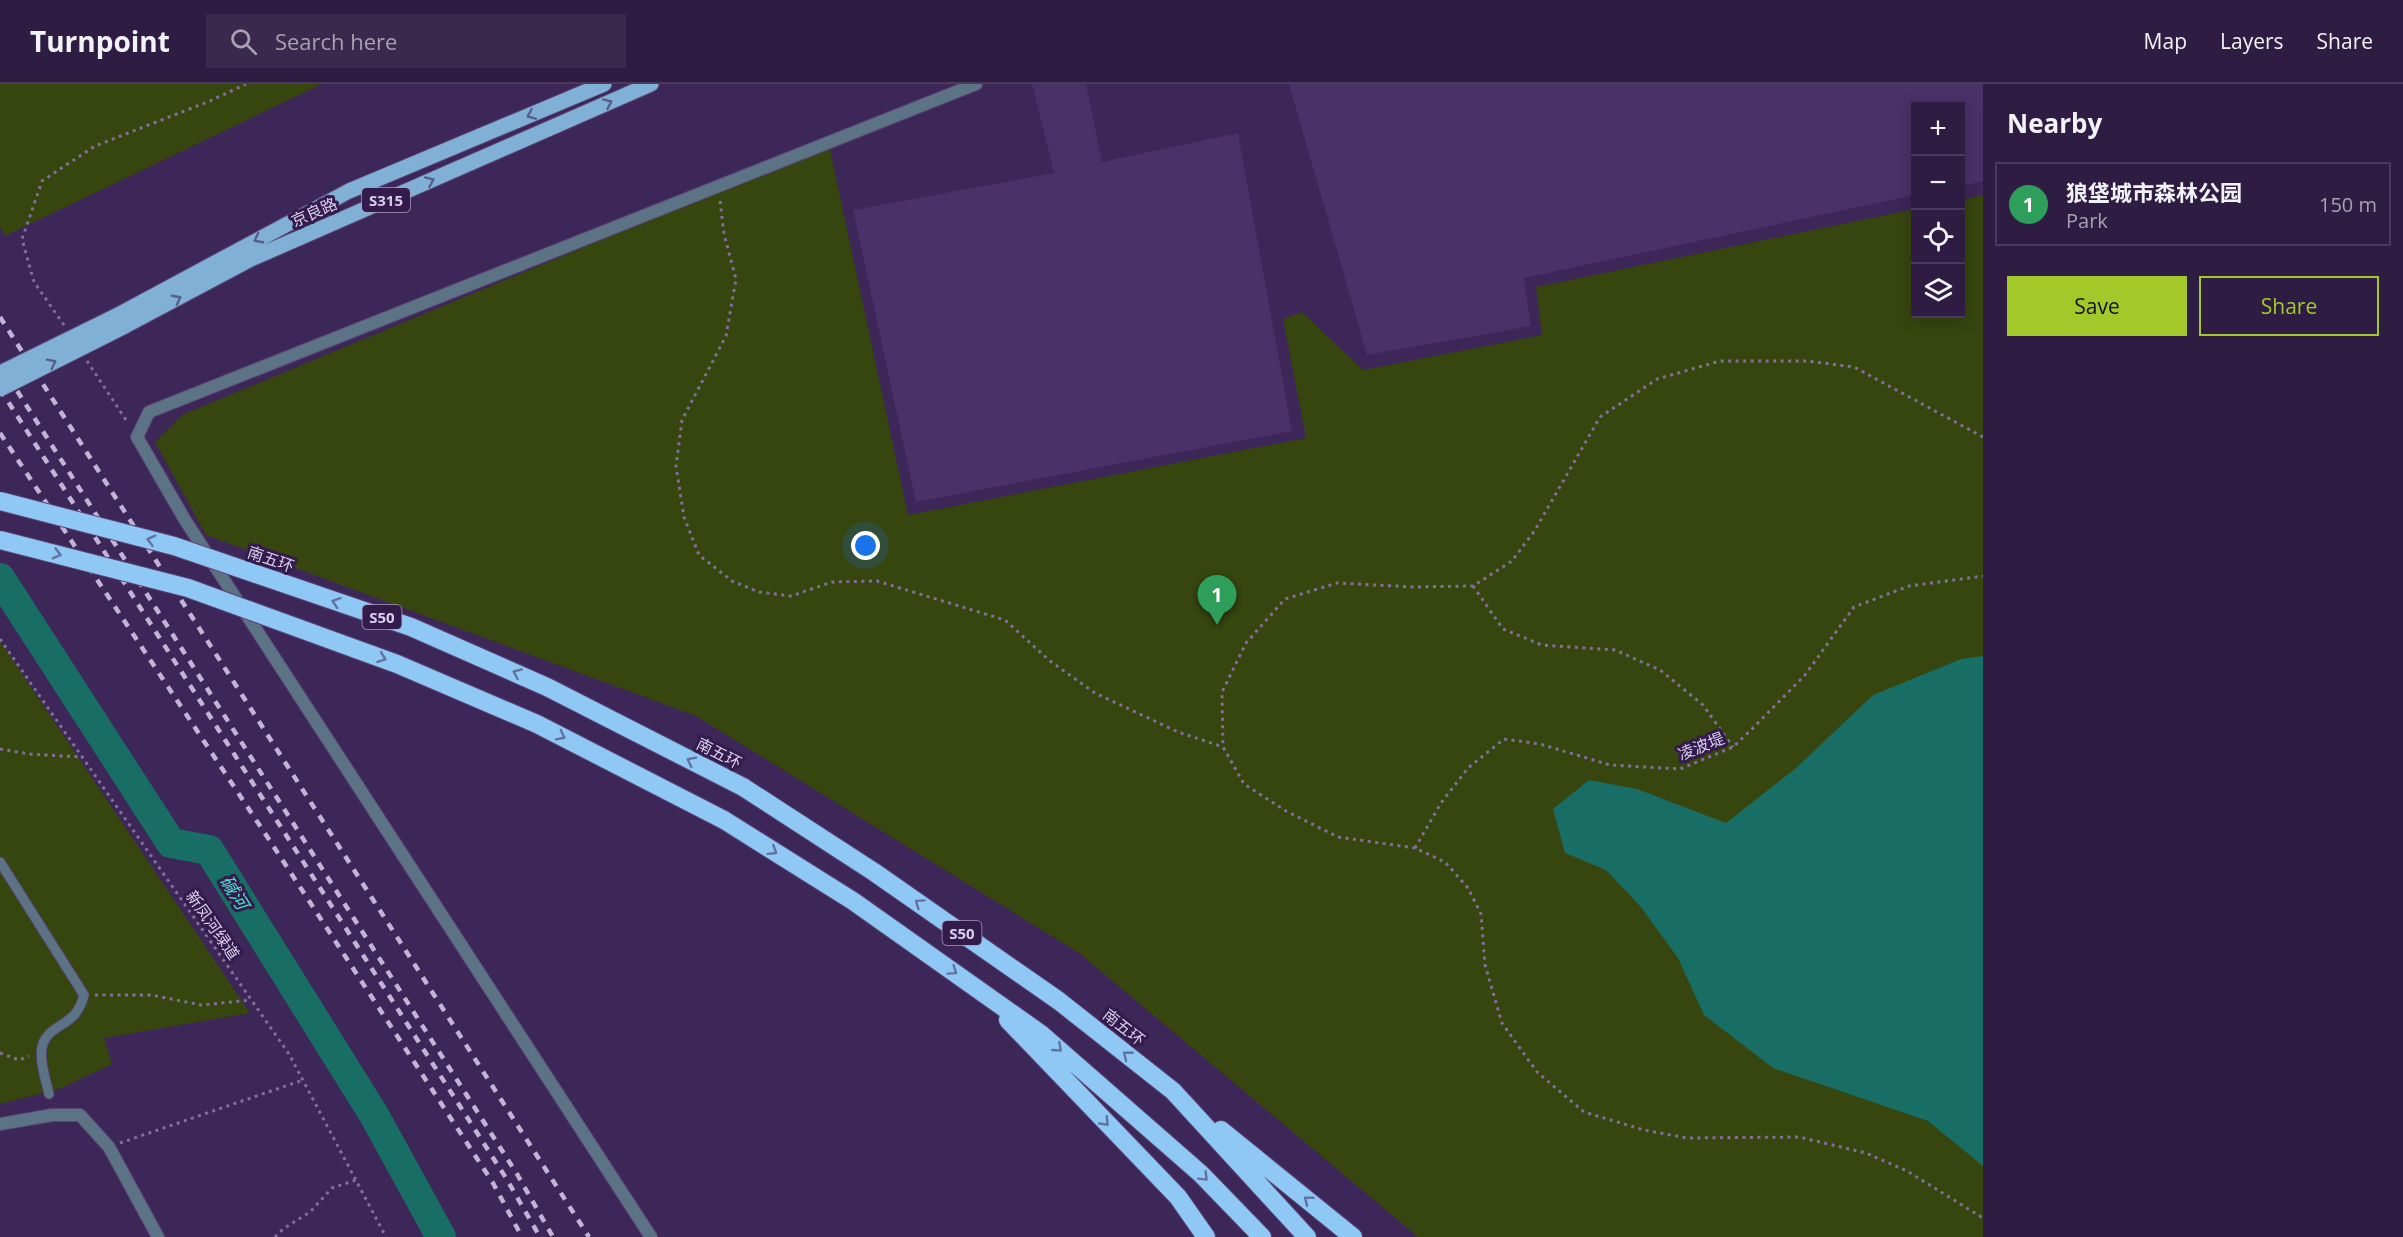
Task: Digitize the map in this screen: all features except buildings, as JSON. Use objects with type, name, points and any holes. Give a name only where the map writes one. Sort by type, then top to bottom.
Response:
[{"type":"highway","name":"南五环","points":[[0,501],[174,546],[411,627],[547,687],[743,787],[874,872],[1059,1001],[1173,1091],[1307,1237]]},
{"type":"highway","name":"S50","points":[[0,540],[188,588],[397,663],[537,724],[724,820],[853,901],[1050,1041],[1201,1173],[1262,1237]]},
{"type":"highway","points":[[977,989],[1178,1197],[1206,1237]]},
{"type":"highway","points":[[1173,1091],[1353,1237]]},
{"type":"main road","name":"京良路","points":[[0,389],[349,191],[604,84]]},
{"type":"main road","name":"京良路","points":[[0,373],[121,321],[251,259],[651,84]]},
{"type":"street","points":[[651,1237],[185,520],[137,437],[149,412],[976,84]]},
{"type":"street","points":[[0,1124],[52,1115],[80,1114],[109,1147],[158,1237]]},
{"type":"lane","points":[[0,861],[84,995],[80,1011],[45,1040],[42,1052],[49,1094]]},
{"type":"path","points":[[67,331],[34,282],[22,239],[42,181],[95,146],[210,101],[246,84]]},
{"type":"path","points":[[719,186],[724,234],[736,279],[726,336],[682,420],[676,466],[684,516],[699,555],[732,581],[759,591],[791,596],[832,582],[877,581],[1005,620],[1050,661],[1095,693],[1178,732],[1223,747]]},
{"type":"path","points":[[87,360],[137,437]]},
{"type":"path","points":[[1983,437],[1854,367],[1807,361],[1720,361],[1658,379],[1600,417],[1535,530],[1512,561],[1473,586],[1413,587],[1337,583],[1285,599],[1246,643],[1222,692],[1223,747],[1244,784],[1286,811],[1338,837],[1415,848],[1445,862],[1468,888],[1481,914],[1485,965],[1502,1023],[1538,1072],[1584,1112],[1644,1130],[1687,1138],[1799,1137],[1866,1153],[1907,1171],[1983,1218]]},
{"type":"path","name":"凌波堤","points":[[1415,848],[1441,803],[1468,768],[1504,739],[1540,744],[1610,765],[1680,769],[1733,747],[1805,675],[1854,607],[1909,586],[1983,576]]},
{"type":"path","points":[[1473,586],[1503,629],[1542,645],[1615,650],[1660,670],[1703,705],[1733,747]]},
{"type":"path","name":"新凤河绿道","points":[[0,639],[289,1054],[386,1237]]},
{"type":"path","points":[[0,749],[29,754],[82,757]]},
{"type":"path","points":[[84,995],[151,994],[201,1005],[251,1000]]},
{"type":"path","points":[[0,1053],[19,1060],[42,1052]]},
{"type":"path","points":[[109,1147],[303,1080]]},
{"type":"path","points":[[275,1237],[283,1229],[310,1212],[332,1188],[356,1180]]},
{"type":"shaded area","points":[[0,84],[322,84],[5,236],[0,227]]},
{"type":"shaded area","points":[[1032,84],[1086,84],[1102,162],[1238,133],[1292,431],[916,502],[853,210],[1054,173]]},
{"type":"shaded area","points":[[1289,84],[1983,84],[1983,181],[1965,185],[1965,102],[1911,102],[1911,196],[1524,278],[1531,326],[1367,355]]},
{"type":"shaded area","points":[[829,145],[908,515],[1306,438],[1283,319],[1302,312],[1363,370],[1542,335],[1536,287],[1911,210],[1911,318],[1965,318],[1965,199],[1983,195],[1983,1237],[1418,1237],[1079,953],[696,716],[206,535],[155,442],[182,415]]},
{"type":"shaded area","points":[[0,641],[250,1013],[104,1038],[112,1064],[59,1089],[0,1104]]},
{"type":"shaded area","points":[[1983,656],[1983,1166],[1928,1121],[1773,1068],[1704,1015],[1678,958],[1640,906],[1606,870],[1565,853],[1553,809],[1589,780],[1637,789],[1726,823],[1796,768],[1873,695],[1961,659]]},
{"type":"waterway","name":"碱河","points":[[0,578],[171,843],[209,850],[374,1115],[441,1237]]},
{"type":"railway","points":[[0,317],[589,1237]]},
{"type":"railway","points":[[0,364],[517,1174],[553,1237]]},
{"type":"railway","points":[[0,389],[506,1178],[540,1237]]},
{"type":"railway","points":[[0,433],[493,1183],[522,1237]]},
{"type":"place","name":"狼垡城市森林公园","points":[[1217,625]]}]
